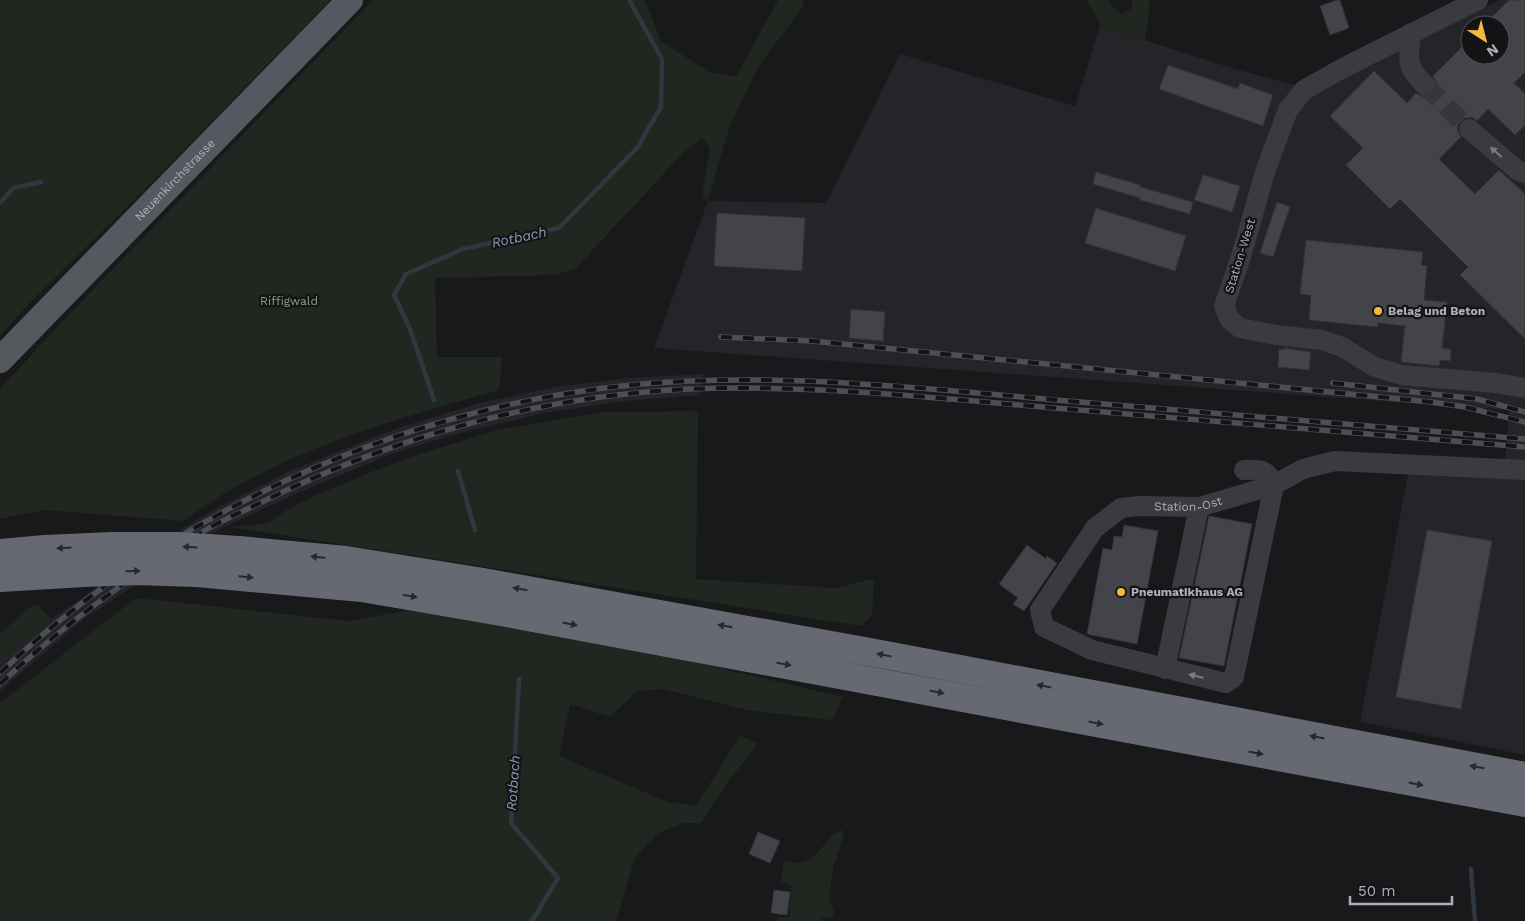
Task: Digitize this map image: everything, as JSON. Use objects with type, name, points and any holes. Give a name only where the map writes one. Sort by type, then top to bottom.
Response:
[{"type":"highway","points":[[0,554],[45,549],[177,546],[346,560],[364,576],[633,636],[1525,804]]},
{"type":"highway","points":[[0,578],[136,571],[364,576],[637,610],[1525,776]]},
{"type":"highway","points":[[1492,798],[1525,808]]},
{"type":"main road","name":"Neuenkirchstrasse","points":[[0,360],[350,0]]},
{"type":"street","name":"Station-West","points":[[1478,0],[1343,68],[1304,90],[1288,110],[1265,172],[1240,260],[1224,306],[1230,320],[1240,328],[1276,335],[1322,340],[1342,347],[1375,367],[1402,375],[1496,383],[1525,388]]},
{"type":"street","points":[[1411,33],[1408,64],[1414,75],[1425,85]]},
{"type":"street","points":[[1469,129],[1522,174]]},
{"type":"street","name":"Station-Ost","points":[[1164,669],[1092,650],[1044,627],[1040,610],[1095,528],[1121,508],[1139,506],[1199,507],[1274,485],[1303,469],[1335,461],[1525,470]]},
{"type":"street","points":[[1199,507],[1164,669],[1226,683],[1234,677],[1274,485],[1270,476],[1260,469],[1244,470]]},
{"type":"shaded area","points":[[1499,0],[1525,0],[1525,755],[1360,722],[1411,460],[1505,462],[1509,410],[654,348],[708,201],[826,203],[900,54],[1075,106],[1100,26],[1235,69],[1315,90],[1460,19],[1460,65],[1510,65],[1510,15],[1468,15]]},
{"type":"shaded area","points":[[703,374],[700,395],[624,401],[543,413],[460,433],[391,454],[300,492],[220,529],[85,618],[0,691],[0,661],[51,619],[183,528],[215,509],[290,471],[398,428],[483,402],[556,387],[628,378]]},
{"type":"green space","points":[[0,0],[331,0],[24,309],[0,336]]},
{"type":"green space","name":"Riffigwald","points":[[373,0],[645,0],[661,41],[709,72],[736,77],[778,0],[804,0],[803,7],[758,67],[729,128],[708,201],[702,197],[710,148],[702,138],[683,153],[576,268],[556,275],[435,278],[437,357],[502,357],[499,390],[375,427],[295,457],[219,497],[184,521],[46,510],[0,519],[0,389],[53,331]]},
{"type":"green space","points":[[1086,0],[1108,0],[1122,14],[1131,9],[1132,0],[1147,0],[1150,3],[1145,41],[1100,26]]},
{"type":"green space","points":[[698,411],[696,579],[835,588],[874,579],[872,615],[861,626],[231,527],[269,523],[290,508],[314,496],[371,472],[420,454],[497,430],[603,412]]},
{"type":"green space","points":[[136,598],[348,621],[422,608],[635,648],[843,697],[832,720],[746,710],[663,689],[637,691],[610,717],[570,704],[559,756],[668,802],[696,806],[740,736],[758,743],[728,782],[701,823],[683,823],[658,833],[635,857],[616,921],[0,921],[0,703]]},
{"type":"green space","points":[[35,605],[39,606],[51,619],[0,661],[0,634],[28,608]]},
{"type":"green space","points":[[842,830],[844,834],[833,868],[829,897],[834,913],[830,919],[824,917],[820,921],[777,921],[777,917],[789,917],[791,886],[781,881],[784,861],[798,863],[807,861],[831,837]]},
{"type":"building","points":[[1340,0],[1349,28],[1330,35],[1320,6]]},
{"type":"building","points":[[1509,0],[1525,0],[1525,72],[1514,83],[1525,94],[1525,125],[1515,135],[1488,109],[1477,121],[1472,117],[1465,118],[1457,126],[1461,137],[1439,159],[1475,194],[1499,170],[1525,194],[1525,339],[1460,275],[1468,267],[1400,199],[1390,209],[1346,165],[1363,148],[1330,116],[1374,71],[1407,103],[1416,93],[1427,97],[1434,93],[1437,83],[1433,76],[1460,49],[1460,65],[1510,65],[1510,15],[1494,15]]},
{"type":"building","points":[[1168,65],[1238,89],[1240,83],[1273,95],[1263,126],[1159,89]]},
{"type":"building","points":[[1096,172],[1193,202],[1190,214],[1093,184]]},
{"type":"building","points":[[1203,175],[1240,186],[1232,212],[1194,200]]},
{"type":"building","points":[[1277,202],[1290,207],[1273,257],[1260,253]]},
{"type":"building","points":[[1096,208],[1186,236],[1175,271],[1085,243]]},
{"type":"building","points":[[717,213],[805,218],[802,271],[714,266]]},
{"type":"building","name":"Belag und Beton","points":[[1306,240],[1423,252],[1421,265],[1427,266],[1424,300],[1447,302],[1442,348],[1451,349],[1450,361],[1440,360],[1439,366],[1401,362],[1405,326],[1378,323],[1378,327],[1309,320],[1311,295],[1300,294]]},
{"type":"building","points":[[851,309],[885,312],[883,341],[849,338]]},
{"type":"building","points":[[1284,348],[1311,352],[1309,370],[1278,367],[1279,349],[1284,350]]},
{"type":"building","points":[[1209,516],[1252,524],[1224,666],[1179,658]]},
{"type":"building","name":"Pneumatikhaus AG","points":[[1124,525],[1158,531],[1137,644],[1087,634],[1103,548],[1112,550],[1114,536],[1122,537]]},
{"type":"building","points":[[1427,530],[1492,541],[1461,709],[1396,697]]},
{"type":"building","points":[[1027,545],[1046,559],[1047,556],[1057,563],[1024,611],[1013,604],[1018,598],[999,584]]},
{"type":"building","points":[[758,832],[780,841],[770,863],[749,854]]},
{"type":"building","points":[[774,890],[790,892],[787,915],[771,913]]},
{"type":"waterway","name":"Rotbach","points":[[434,400],[410,329],[394,295],[406,274],[463,249],[559,228],[637,148],[661,107],[662,59],[629,0]]},
{"type":"waterway","points":[[1,202],[13,188],[41,182]]},
{"type":"waterway","name":"Rotbach","points":[[458,471],[475,530]]},
{"type":"waterway","name":"Rotbach","points":[[519,679],[511,823],[558,878],[532,921]]},
{"type":"waterway","points":[[1471,869],[1475,921]]},
{"type":"tunnel","points":[[1425,85],[1469,129]]},
{"type":"railway","points":[[721,337],[812,341],[1431,402],[1465,407],[1525,422]]},
{"type":"railway","points":[[0,673],[72,611],[149,556],[232,507],[319,466],[409,432],[502,407],[596,389],[690,381],[784,380],[832,382],[1525,439]]},
{"type":"railway","points":[[1333,383],[1477,399],[1525,412]]},
{"type":"railway","points":[[0,684],[96,604],[173,551],[223,521],[314,478],[365,457],[417,439],[470,423],[524,410],[579,400],[689,389],[831,390],[1525,447]]},
{"type":"place","name":"Belag und Beton","points":[[1378,311]]},
{"type":"place","name":"Pneumatikhaus AG","points":[[1121,592]]}]
